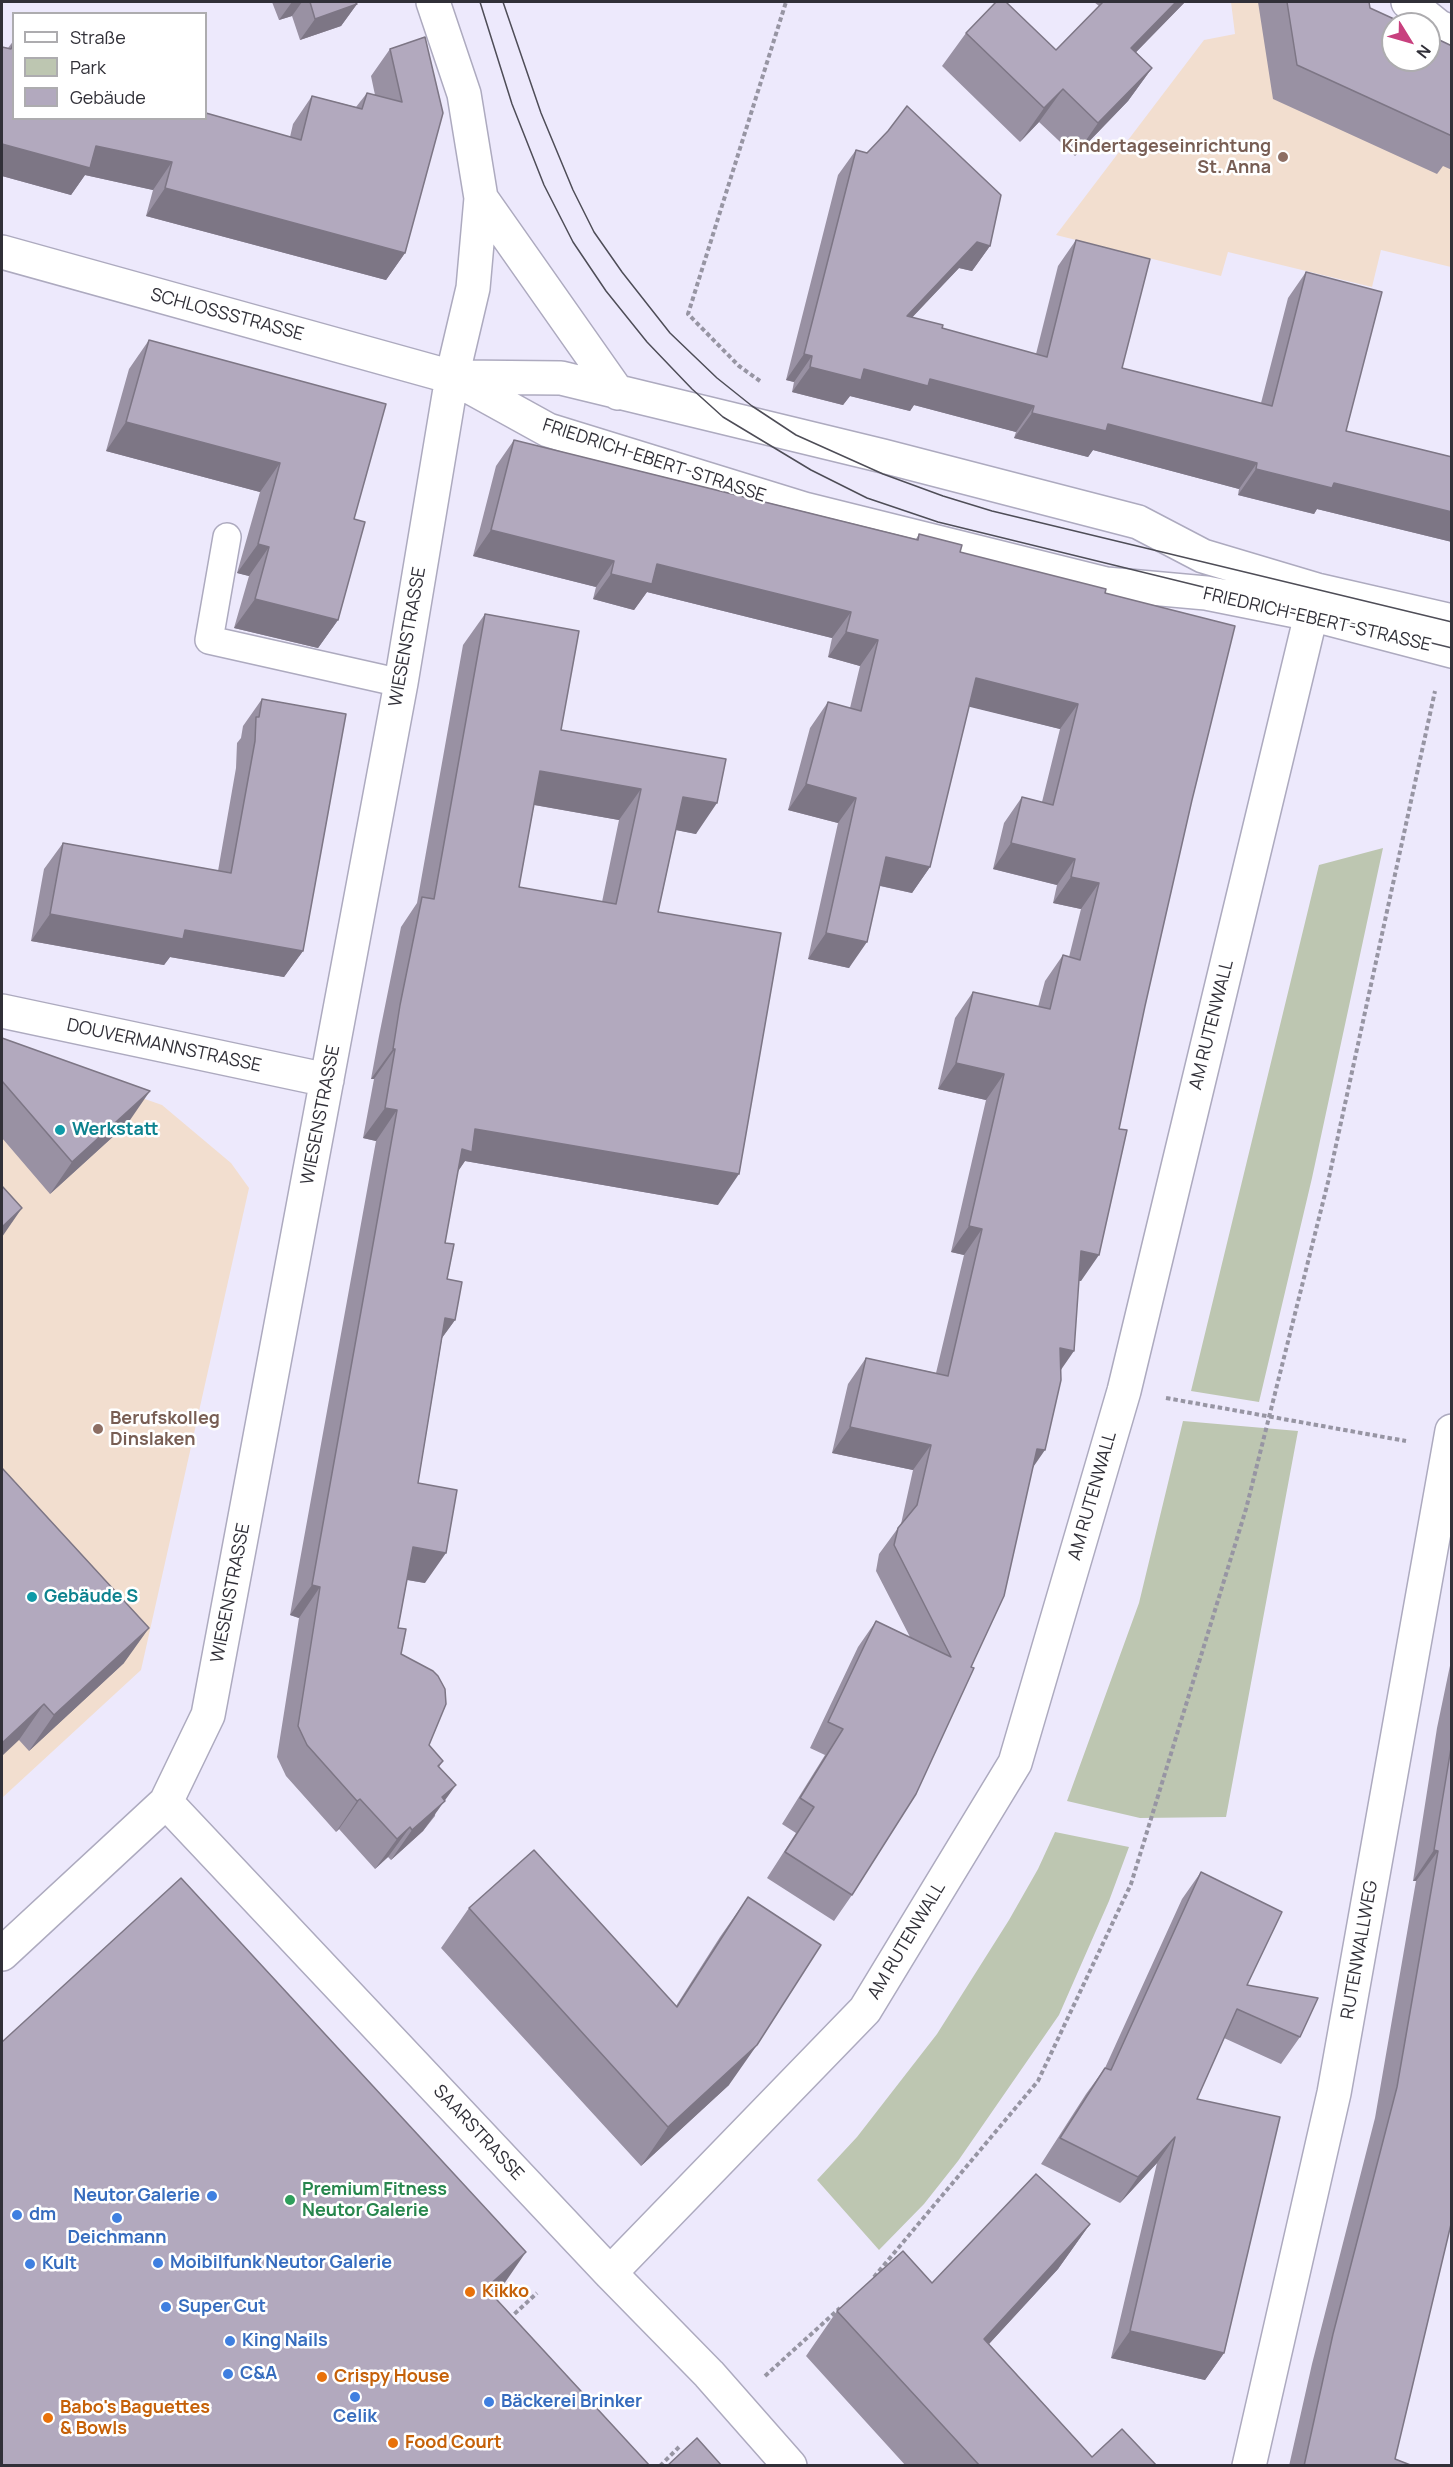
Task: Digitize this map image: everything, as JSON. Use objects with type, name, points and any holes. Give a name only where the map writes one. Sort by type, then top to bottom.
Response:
[{"type":"street","name":"WIESENSTRASSE","points":[[2,1954],[166,1802],[208,1715],[401,683],[452,377],[473,288],[481,198],[464,93],[433,2]]},
{"type":"street","points":[[1408,2],[1438,27],[1452,32]]},
{"type":"street","name":"WIESENSTRASSE","points":[[481,198],[618,393]]},
{"type":"street","name":"SCHLOSSSTRASSE","points":[[2,252],[452,377]]},
{"type":"street","name":"FRIEDRICH-EBERT-STRASSE","points":[[452,377],[561,378],[884,456],[1138,522],[1203,556],[1314,602],[1449,640]]},
{"type":"street","name":"FRIEDRICH-EBERT-STRASSE","points":[[452,377],[548,430],[804,508],[1106,584],[1314,602]]},
{"type":"street","name":"AM RUTENWALL","points":[[610,2273],[865,2010],[1015,1763],[1124,1391],[1314,602]]},
{"type":"street","name":"DOUVERMANNSTRASSE","points":[[2,1011],[327,1080]]},
{"type":"street","name":"RUTENWALLWEG","points":[[1249,2466],[1334,2093],[1450,1440]]},
{"type":"street","name":"SAARSTRASSE","points":[[166,1802],[610,2273],[709,2374],[790,2466]]},
{"type":"lane","points":[[227,537],[209,640],[401,683]]},
{"type":"path","points":[[688,314],[786,2]]},
{"type":"path","points":[[868,2283],[1038,2081],[1131,1884],[1246,1509],[1328,1182],[1449,640]]},
{"type":"path","points":[[1124,1391],[1269,1416],[1450,1440]]},
{"type":"path","points":[[502,2325],[537,2293]]},
{"type":"path","points":[[735,2403],[843,2306]]},
{"type":"path","points":[[660,2466],[679,2447]]},
{"type":"shaded area","name":"Kindertageseinrichtung St. Anna","points":[[1231,2],[1350,2],[1381,44],[1381,72],[1430,72],[1451,79],[1451,267],[1381,250],[1372,287],[1228,252],[1221,276],[1056,235],[1204,40],[1235,34]]},
{"type":"shaded area","name":"Berufskolleg Dinslaken","points":[[2,1049],[162,1105],[231,1163],[249,1188],[141,1670],[2,1798]]},
{"type":"green space","points":[[1383,848],[1312,1178],[1259,1402],[1191,1391],[1319,865]]},
{"type":"green space","points":[[1183,1421],[1298,1431],[1226,1817],[1140,1818],[1067,1801],[1139,1603]]},
{"type":"green space","points":[[1055,1832],[1129,1847],[1109,1901],[1059,2015],[958,2161],[924,2204],[879,2250],[817,2180],[857,2137],[937,2034],[1009,1920],[1038,1869]]},
{"type":"building","points":[[310,2],[355,2],[357,4],[315,19]]},
{"type":"building","points":[[996,2],[1006,2],[1056,50],[1103,2],[1176,2],[1131,48],[1152,68],[1098,123],[1063,89],[1044,108],[966,33]]},
{"type":"building","points":[[1287,2],[1369,2],[1370,8],[1381,13],[1381,72],[1441,72],[1441,41],[1452,46],[1452,136],[1297,65]]},
{"type":"building","points":[[425,37],[443,113],[405,253],[165,188],[172,162],[96,146],[90,168],[2,144],[2,47],[11,49],[12,47],[12,120],[207,120],[207,113],[301,140],[312,96],[362,109],[367,93],[402,102],[390,49]]},
{"type":"building","points":[[907,106],[1001,195],[990,246],[977,242],[907,316],[1047,357],[1076,240],[1150,259],[1122,368],[1272,406],[1306,272],[1382,292],[1346,431],[1452,457],[1452,512],[1334,483],[1332,488],[1256,469],[1257,463],[1108,424],[1106,431],[1032,413],[1034,406],[930,379],[928,386],[864,369],[861,380],[810,367],[812,356],[804,354],[856,150],[867,153]]},
{"type":"building","points":[[149,340],[386,404],[354,519],[365,522],[338,620],[255,599],[269,547],[258,544],[280,463],[126,422]]},
{"type":"building","points":[[514,440],[918,540],[919,534],[962,545],[960,552],[1106,589],[1105,593],[1235,626],[1145,1006],[1119,1129],[1127,1130],[1099,1255],[1081,1251],[1074,1351],[1060,1348],[1061,1380],[1045,1450],[1037,1449],[1004,1596],[971,1667],[974,1668],[916,1794],[852,1895],[785,1852],[814,1807],[800,1798],[843,1729],[828,1722],[876,1621],[951,1657],[894,1545],[898,1528],[917,1505],[931,1445],[850,1427],[866,1358],[948,1376],[982,1229],[969,1226],[1004,1074],[956,1063],[973,992],[1050,1009],[1063,955],[1080,960],[1099,883],[1071,877],[1075,859],[1011,843],[1022,797],[1053,805],[1078,704],[976,678],[930,867],[886,857],[867,942],[826,933],[856,798],[806,784],[828,702],[861,711],[878,640],[846,632],[851,612],[657,564],[652,584],[611,574],[614,561],[491,530]]},
{"type":"building","points":[[485,614],[579,631],[561,730],[726,759],[717,803],[683,797],[658,912],[781,933],[739,1174],[475,1129],[472,1152],[462,1149],[445,1243],[454,1244],[447,1279],[462,1282],[455,1320],[445,1318],[418,1483],[457,1490],[446,1553],[413,1547],[398,1628],[406,1629],[401,1654],[433,1671],[445,1689],[446,1704],[429,1745],[443,1761],[438,1766],[456,1785],[442,1797],[445,1801],[412,1830],[410,1827],[397,1839],[360,1799],[357,1801],[307,1745],[298,1726],[320,1587],[312,1585],[397,1110],[385,1108],[400,1005],[422,897],[434,899]],"holes":[[[540,771],[641,789],[616,904],[519,887]]]},
{"type":"building","points":[[262,699],[346,714],[303,951],[185,930],[183,939],[50,914],[63,843],[231,873],[255,741],[256,717],[259,717]]},
{"type":"building","points":[[2,1038],[150,1091],[72,1162],[2,1081]]},
{"type":"building","points":[[2,1186],[22,1208],[2,1227]]},
{"type":"building","name":"Gebäude S","points":[[2,1468],[149,1628],[54,1715],[44,1704],[2,1743]]},
{"type":"building","points":[[1452,1742],[1452,2220],[1395,2459],[1413,2466],[1304,2466],[1333,2334],[1397,2087],[1438,1851],[1434,1850]]},
{"type":"building","points":[[534,1850],[677,2007],[748,1897],[821,1945],[757,2045],[668,2127],[469,1908]]},
{"type":"building","points":[[1201,1872],[1282,1912],[1247,1985],[1318,1998],[1300,2037],[1237,2009],[1197,2099],[1280,2117],[1224,2353],[1130,2331],[1175,2137],[1138,2177],[1060,2138],[1105,2068],[1111,2070]]},
{"type":"building","name":"Neutor Galerie","points":[[181,1878],[526,2252],[486,2288],[650,2466],[2,2466],[2,2042]]},
{"type":"building","points":[[1036,2174],[1090,2224],[984,2339],[1092,2457],[1122,2429],[1157,2466],[980,2466],[837,2311],[903,2251],[932,2283]]},
{"type":"building","points":[[697,2438],[722,2466],[667,2466]]},
{"type":"tram line","points":[[480,2],[512,104],[544,185],[573,242],[606,291],[647,342],[692,389],[723,417],[811,470],[867,498],[938,522],[1452,648]]},
{"type":"tram line","points":[[503,2],[541,113],[573,190],[594,232],[670,333],[717,378],[752,406],[796,435],[883,474],[992,511],[1452,622]]},
{"type":"place","name":"Kindertageseinrichtung St. Anna","points":[[1283,157]]},
{"type":"place","name":"Werkstatt","points":[[60,1130]]},
{"type":"place","name":"Berufskolleg Dinslaken","points":[[98,1429]]},
{"type":"place","name":"Gebäude S","points":[[32,1597]]},
{"type":"place","name":"Neutor Galerie","points":[[212,2196]]},
{"type":"place","name":"Premium Fitness Neutor Galerie","points":[[290,2200]]},
{"type":"place","name":"dm","points":[[17,2215]]},
{"type":"place","name":"Deichmann","points":[[117,2218]]},
{"type":"place","name":"Moibilfunk Neutor Galerie","points":[[158,2263]]},
{"type":"place","name":"Kult","points":[[30,2264]]},
{"type":"place","name":"Kikko","points":[[470,2292]]},
{"type":"place","name":"Super Cut","points":[[166,2307]]},
{"type":"place","name":"King Nails","points":[[230,2341]]},
{"type":"place","name":"C&A","points":[[228,2374]]},
{"type":"place","name":"Crispy House","points":[[322,2377]]},
{"type":"place","name":"Celik","points":[[355,2397]]},
{"type":"place","name":"Bäckerei Brinker","points":[[489,2402]]},
{"type":"place","name":"Babo's Baguettes & Bowls","points":[[48,2418]]},
{"type":"place","name":"Food Court","points":[[393,2443]]}]
